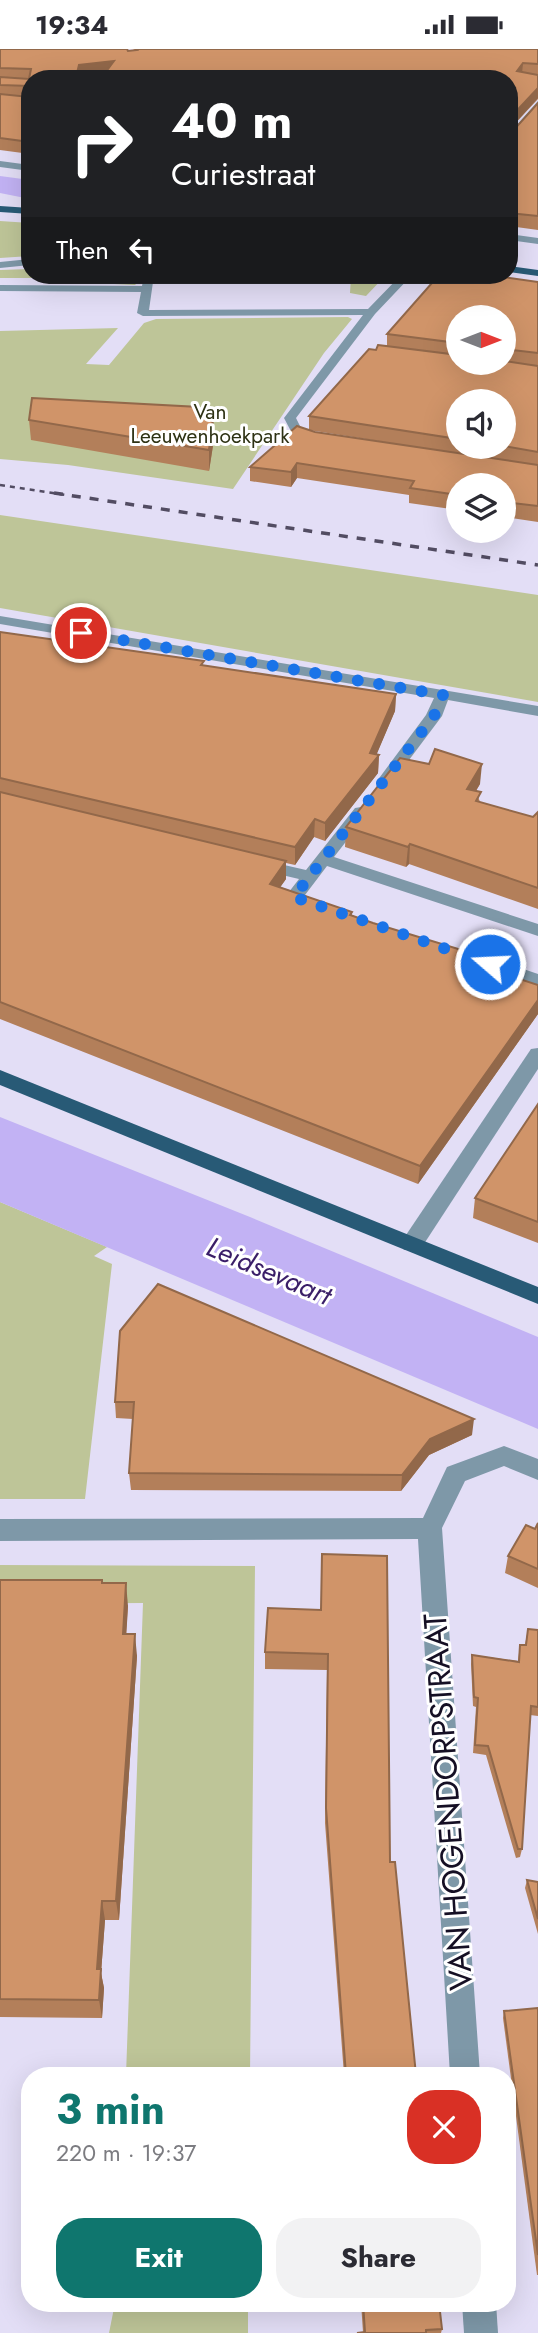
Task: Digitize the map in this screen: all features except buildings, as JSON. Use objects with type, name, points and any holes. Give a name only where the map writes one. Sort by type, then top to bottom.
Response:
[{"type":"main road","points":[[0,209],[21,210]]},
{"type":"main road","points":[[0,219],[21,220]]},
{"type":"main road","points":[[518,260],[538,263]]},
{"type":"main road","points":[[518,270],[538,273]]},
{"type":"main road","points":[[0,1077],[538,1296]]},
{"type":"street","points":[[518,121],[538,104]]},
{"type":"street","points":[[518,124],[538,127]]},
{"type":"street","points":[[0,164],[21,167]]},
{"type":"street","points":[[518,238],[538,241]]},
{"type":"street","points":[[0,265],[21,264]]},
{"type":"street","points":[[518,282],[538,285]]},
{"type":"street","points":[[148,284],[144,313],[371,312]]},
{"type":"street","points":[[328,442],[298,434],[291,422],[293,413],[371,312],[398,284]]},
{"type":"street","points":[[0,288],[147,289]]},
{"type":"street","points":[[343,348],[356,350]]},
{"type":"street","points":[[0,620],[538,711]]},
{"type":"street","points":[[332,910],[294,897],[434,716],[443,695]]},
{"type":"street","points":[[325,860],[538,930]]},
{"type":"street","points":[[243,861],[311,877]]},
{"type":"street","points":[[461,954],[538,980]]},
{"type":"street","points":[[412,1244],[538,1054]]},
{"type":"street","points":[[0,1530],[430,1528],[456,1474],[504,1456],[538,1470]]},
{"type":"street","name":"VAN HOGENDORPSTRAAT","points":[[430,1528],[464,2067]]},
{"type":"street","points":[[480,2312],[481,2333]]},
{"type":"green space","points":[[0,221],[21,222],[21,257],[0,258]]},
{"type":"green space","points":[[21,269],[21,278],[0,278],[0,270]]},
{"type":"green space","points":[[351,284],[377,284],[366,296],[350,293]]},
{"type":"green space","name":"Van Leeuwenhoekpark","points":[[156,319],[352,319],[324,353],[233,489],[68,465],[0,459],[0,331],[118,328],[86,364],[109,365],[144,323]]},
{"type":"green space","points":[[0,515],[538,595],[538,702],[0,608]]},
{"type":"green space","points":[[0,1202],[107,1247],[94,1256],[112,1264],[85,1499],[0,1499]]},
{"type":"green space","points":[[0,1565],[255,1566],[250,2067],[126,2067],[143,1603],[0,1604]]},
{"type":"green space","points":[[113,2312],[248,2312],[248,2333],[109,2333]]},
{"type":"water","points":[[0,176],[21,179],[21,197],[0,193]]},
{"type":"water","name":"Leidsevaart","points":[[0,1117],[538,1337],[538,1429],[0,1202]]},
{"type":"railway","points":[[0,485],[66,495]]},
{"type":"railway","points":[[54,493],[538,565]]},
{"type":"route","points":[[81,633],[443,695],[434,716],[294,897],[490,964]]}]
